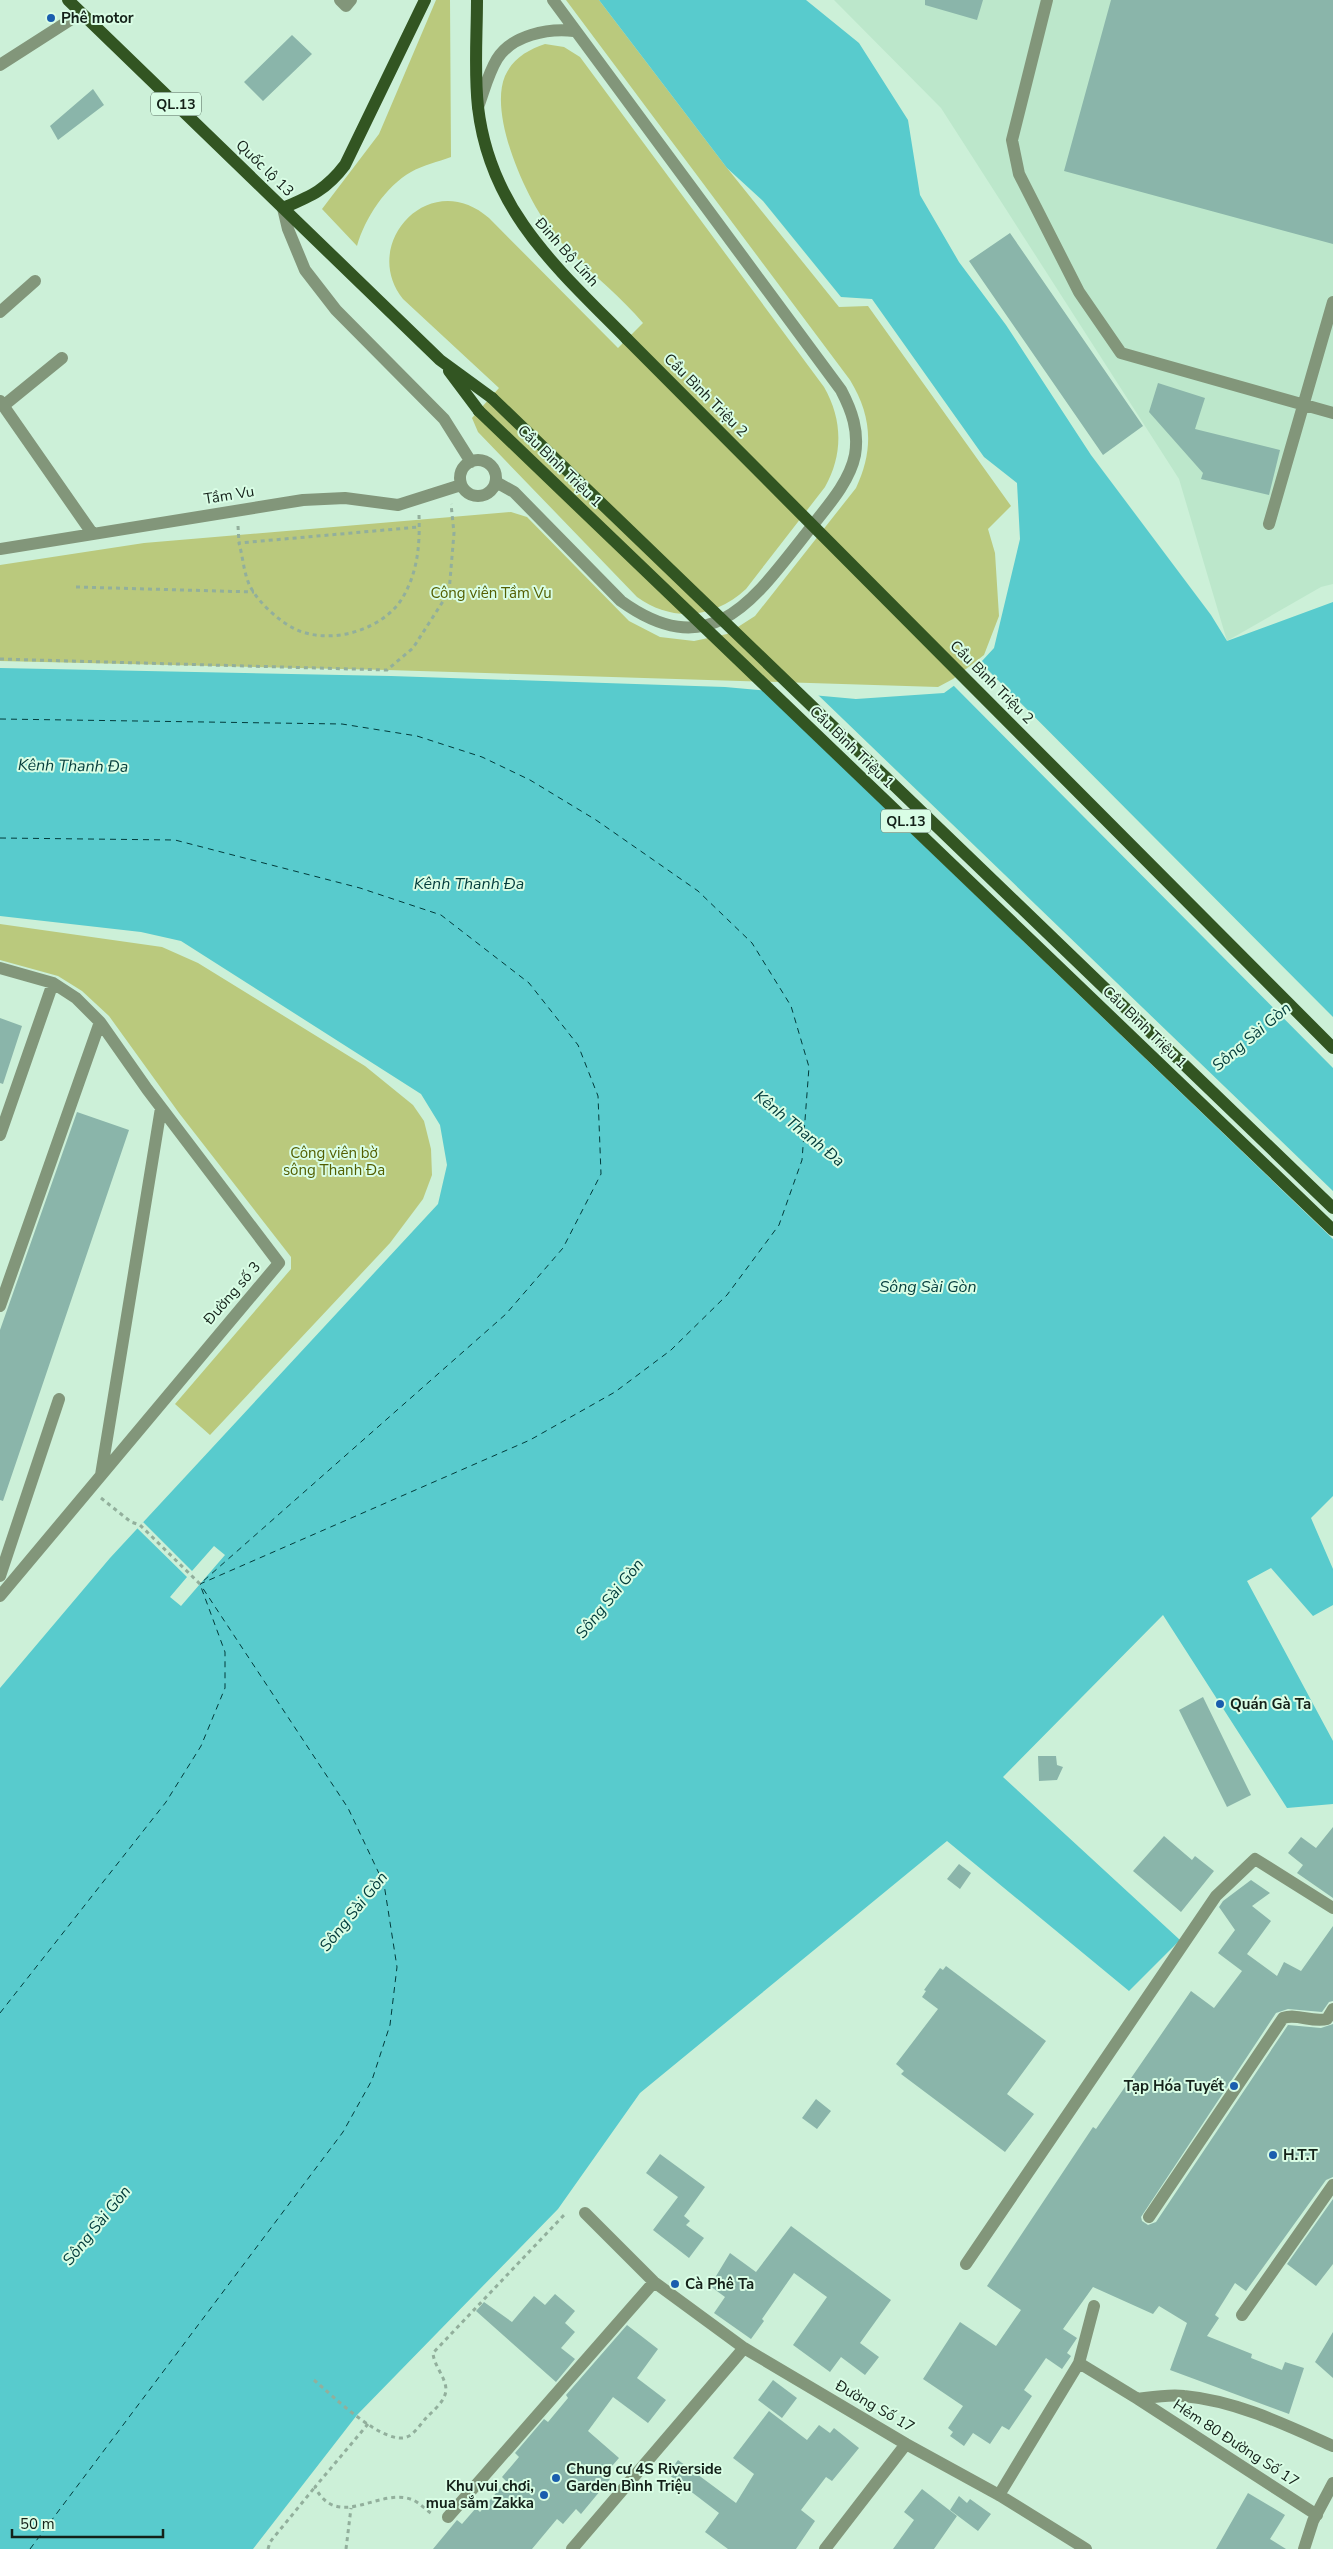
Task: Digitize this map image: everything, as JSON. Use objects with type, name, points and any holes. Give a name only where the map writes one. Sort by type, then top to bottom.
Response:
[{"type":"main road","name":"Quốc lộ 13","points":[[68,0],[440,360],[492,398]]},
{"type":"main road","points":[[283,208],[319,192],[332,182],[345,165],[425,0]]},
{"type":"main road","name":"Đinh Bộ Lĩnh","points":[[477,0],[478,107],[487,152],[494,174],[520,222],[555,266],[628,339]]},
{"type":"main road","name":"Cầu Bình Triệu 2","points":[[628,339],[1333,1048]]},
{"type":"main road","name":"Quốc lộ 13","points":[[440,360],[479,411]]},
{"type":"main road","name":"Cầu Bình Triệu 1","points":[[492,398],[1333,1208]]},
{"type":"main road","name":"Cầu Bình Triệu 1","points":[[479,411],[1333,1230]]},
{"type":"street","points":[[340,0],[346,6],[351,0]]},
{"type":"street","points":[[496,482],[514,492],[621,601],[642,616],[670,626],[699,626],[722,620],[742,608],[760,592],[832,500],[855,456],[856,434],[852,411],[842,390],[552,0]]},
{"type":"street","points":[[1047,0],[1012,140],[1019,174],[1079,292],[1121,353],[1333,413]]},
{"type":"street","points":[[0,65],[81,13]]},
{"type":"street","points":[[478,107],[498,58],[512,45],[527,36],[541,32],[574,31]]},
{"type":"street","points":[[283,208],[288,229],[305,270],[336,310],[444,419],[471,462]]},
{"type":"street","points":[[0,312],[35,281]]},
{"type":"street","points":[[1269,524],[1302,404],[1333,302]]},
{"type":"street","points":[[62,358],[2,403],[92,533]]},
{"type":"street","points":[[471,462],[486,462],[496,474],[496,482],[486,494],[479,496],[471,495],[455,486],[462,472],[471,462]]},
{"type":"street","name":"Tầm Vu","points":[[0,549],[303,500],[345,498],[398,505],[455,486]]},
{"type":"street","name":"Đường số 3","points":[[0,968],[53,983],[76,998],[100,1022],[161,1108],[279,1263],[0,1596]]},
{"type":"street","points":[[0,1135],[53,983]]},
{"type":"street","points":[[0,1306],[100,1022]]},
{"type":"street","points":[[101,1475],[161,1108]]},
{"type":"street","points":[[0,1576],[59,1399]]},
{"type":"street","points":[[966,2264],[1216,1896],[1255,1859],[1333,1908]]},
{"type":"street","points":[[1149,2217],[1283,2018],[1289,2016],[1320,2021],[1327,2019],[1333,2010]]},
{"type":"street","points":[[1242,2315],[1333,2185]]},
{"type":"street","name":"Đường Số 17","points":[[585,2213],[654,2282],[744,2348],[906,2444],[999,2495],[1086,2549]]},
{"type":"street","points":[[448,2517],[654,2282]]},
{"type":"street","points":[[999,2495],[1079,2363],[1094,2306]]},
{"type":"street","points":[[572,2549],[744,2348]]},
{"type":"street","name":"Hẻm 80 Đường Số 17","points":[[1079,2363],[1138,2398],[1317,2516]]},
{"type":"street","name":"Hẻm 80 Đường Số 17","points":[[1138,2398],[1182,2395],[1213,2400],[1275,2420],[1333,2446]]},
{"type":"street","points":[[825,2549],[906,2444]]},
{"type":"street","points":[[1304,2549],[1313,2521],[1333,2483]]},
{"type":"path","points":[[0,659],[387,670],[413,648],[450,592],[455,486]]},
{"type":"path","points":[[419,527],[420,544],[415,569],[403,598],[382,621],[354,633],[327,636],[296,629],[268,609],[255,592],[250,587],[239,543],[419,527]]},
{"type":"path","points":[[76,587],[255,592]]},
{"type":"path","points":[[90,1488],[131,1522],[140,1525],[200,1584]]},
{"type":"path","points":[[314,2380],[368,2424],[398,2439],[410,2436],[443,2400],[446,2390],[443,2377],[434,2361],[433,2353],[565,2214]]},
{"type":"path","points":[[268,2549],[270,2542],[368,2424]]},
{"type":"path","points":[[315,2487],[320,2496],[336,2506],[350,2508],[375,2501],[399,2498],[413,2500],[441,2519],[448,2517]]},
{"type":"path","points":[[346,2549],[350,2508]]},
{"type":"shaded area","points":[[834,0],[1333,0],[1333,584],[1321,587],[1227,641],[1179,479],[941,108]]},
{"type":"green space","points":[[436,0],[450,0],[451,157],[416,170],[393,186],[371,214],[357,246],[322,209],[379,134]]},
{"type":"green space","name":"Công viên Tầm Vu","points":[[566,0],[599,0],[727,168],[839,307],[868,306],[1011,506],[988,529],[995,553],[999,616],[984,655],[953,679],[938,687],[387,670],[0,661],[0,565],[144,543],[511,512],[527,517],[629,621],[660,637],[694,641],[727,634],[755,616],[856,488],[862,474],[868,447],[868,433],[863,407],[850,380]]},
{"type":"green space","points":[[545,44],[564,47],[580,57],[824,387],[835,412],[838,450],[831,475],[825,487],[746,589],[734,599],[707,611],[679,614],[665,611],[637,597],[478,432],[472,418],[499,388],[403,299],[392,278],[390,256],[395,235],[407,218],[424,206],[444,201],[467,204],[489,218],[618,348],[643,323],[554,234],[533,202],[513,158],[502,113],[501,93],[505,76],[512,64],[522,56]]},
{"type":"green space","name":"Công viên bờ sông Thanh Đa","points":[[0,924],[162,947],[198,963],[365,1066],[413,1105],[424,1121],[431,1149],[432,1175],[423,1199],[390,1243],[210,1435],[175,1404],[291,1269],[291,1257],[179,1113],[109,1016],[82,991],[58,976],[0,960]]},
{"type":"water","name":"Sông Sài Gòn","points":[[599,0],[806,0],[859,43],[908,120],[920,195],[959,262],[1006,325],[1091,455],[1211,615],[1227,641],[1333,602],[1333,1496],[1311,1518],[1333,1569],[1333,1605],[1313,1616],[1271,1568],[1247,1581],[1333,1741],[1333,1804],[1287,1808],[1163,1615],[1003,1777],[1180,1940],[1129,1991],[947,1841],[640,2093],[558,2209],[357,2415],[253,2549],[0,2549],[0,1688],[110,1558],[438,1204],[447,1165],[440,1125],[421,1094],[181,941],[141,932],[0,916],[0,668],[391,676],[725,687],[856,699],[944,693],[970,674],[994,648],[1020,539],[1017,483],[984,457],[872,299],[841,297],[763,201],[727,168]]},
{"type":"pier","points":[[979,661],[1333,1017],[1333,1068],[952,684],[969,672]]},
{"type":"pier","points":[[760,688],[816,693],[1333,1191],[1333,1239]]},
{"type":"pier","points":[[143,1522],[192,1571],[214,1546],[225,1555],[181,1606],[170,1597],[187,1577],[137,1528]]},
{"type":"building","points":[[925,0],[983,0],[977,20],[925,5]]},
{"type":"building","points":[[1111,0],[1333,0],[1333,244],[1064,171]]},
{"type":"building","points":[[292,35],[312,54],[263,101],[244,82]]},
{"type":"building","points":[[93,89],[104,105],[58,140],[50,126]]},
{"type":"building","points":[[1010,233],[1143,426],[1103,455],[969,261]]},
{"type":"building","points":[[1158,383],[1205,398],[1195,429],[1280,450],[1269,495],[1201,479],[1203,473],[1149,412]]},
{"type":"building","points":[[0,1018],[22,1026],[3,1084],[0,1083]]},
{"type":"building","points":[[77,1112],[129,1130],[3,1501],[0,1500],[0,1330]]},
{"type":"building","points":[[1203,1697],[1251,1795],[1227,1807],[1179,1710]]},
{"type":"building","points":[[1038,1756],[1056,1756],[1057,1765],[1063,1767],[1057,1780],[1039,1781]]},
{"type":"building","points":[[1333,1827],[1333,1898],[1297,1873],[1303,1865],[1288,1853],[1301,1837],[1316,1848]]},
{"type":"building","points":[[1164,1836],[1192,1860],[1195,1856],[1214,1871],[1181,1912],[1133,1871]]},
{"type":"building","points":[[959,1864],[971,1873],[960,1889],[947,1879]]},
{"type":"building","points":[[1251,1880],[1270,1893],[1252,1906],[1271,1921],[1247,1954],[1277,1976],[1284,1962],[1301,1971],[1333,1926],[1333,2001],[1329,2002],[1322,2012],[1288,2009],[1276,2013],[1141,2217],[1142,2221],[1148,2225],[1156,2222],[1288,2025],[1321,2028],[1333,2024],[1333,2177],[1326,2180],[1246,2291],[1235,2283],[1215,2315],[1219,2318],[1207,2336],[1252,2354],[1251,2358],[1282,2370],[1285,2362],[1304,2368],[1289,2414],[1170,2370],[1187,2323],[1159,2306],[1153,2314],[1093,2287],[1063,2329],[1077,2338],[1067,2353],[1071,2356],[1062,2369],[1046,2358],[1024,2390],[1032,2396],[1009,2430],[1002,2426],[990,2444],[973,2433],[964,2446],[950,2436],[953,2432],[948,2428],[963,2406],[923,2379],[960,2322],[996,2346],[1021,2310],[987,2286],[1093,2127],[1096,2129],[1191,1991],[1214,2008],[1242,1971],[1218,1953],[1235,1930],[1219,1907],[1223,1901]]},
{"type":"building","points":[[946,1966],[1046,2041],[1007,2094],[1034,2114],[1005,2152],[901,2074],[904,2071],[896,2064],[938,2009],[922,1997],[926,1991],[924,1990],[940,1968],[943,1970]]},
{"type":"building","points":[[816,2099],[831,2111],[817,2129],[802,2118]]},
{"type":"building","points":[[660,2154],[705,2187],[684,2216],[690,2221],[686,2225],[704,2238],[689,2258],[653,2230],[678,2197],[646,2173]]},
{"type":"building","points":[[1333,2199],[1333,2264],[1316,2286],[1287,2264]]},
{"type":"building","points":[[791,2226],[891,2300],[860,2343],[879,2357],[865,2375],[841,2357],[830,2372],[793,2345],[827,2297],[794,2273],[762,2319],[764,2321],[751,2339],[714,2313],[725,2297],[710,2286],[730,2253],[756,2272]]},
{"type":"building","points":[[555,2294],[575,2311],[565,2323],[575,2332],[561,2348],[575,2359],[556,2382],[476,2311],[484,2302],[512,2322],[534,2296],[545,2305]]},
{"type":"building","name":"Chung cư 4S Riverside Garden Bình Triệu","points":[[627,2325],[658,2349],[637,2378],[666,2400],[648,2423],[613,2397],[588,2431],[619,2458],[605,2474],[610,2479],[581,2514],[576,2509],[563,2524],[557,2519],[532,2549],[433,2549],[457,2520],[462,2524],[476,2508],[480,2512],[506,2481],[502,2477],[519,2457],[515,2453],[544,2419],[548,2422],[568,2398],[566,2395]]},
{"type":"building","points":[[1333,2332],[1333,2378],[1315,2362]]},
{"type":"building","points":[[773,2380],[797,2398],[782,2418],[758,2400]]},
{"type":"building","points":[[769,2411],[807,2440],[819,2425],[830,2433],[834,2428],[859,2448],[832,2481],[826,2477],[801,2510],[815,2521],[796,2549],[728,2549],[705,2532],[719,2513],[668,2474],[678,2460],[736,2503],[754,2474],[733,2458]]},
{"type":"building","points":[[922,2489],[957,2516],[934,2549],[893,2549],[914,2520],[904,2512]]},
{"type":"building","points":[[1248,2493],[1285,2515],[1270,2539],[1286,2549],[1216,2549]]},
{"type":"building","points":[[959,2496],[967,2503],[970,2499],[991,2514],[978,2531],[950,2510]]},
{"type":"ferry route","points":[[0,719],[342,724],[417,736],[482,757],[530,780],[596,820],[698,891],[752,943],[791,1006],[809,1067],[802,1160],[779,1225],[727,1295],[671,1350],[615,1392],[530,1440],[200,1584]]},
{"type":"ferry route","points":[[0,838],[175,840],[360,888],[441,915],[529,983],[578,1045],[598,1096],[601,1174],[563,1248],[506,1314],[201,1583]]},
{"type":"ferry route","points":[[30,2549],[343,2132],[372,2080],[390,2025],[397,1967],[384,1884],[348,1808],[200,1584]]},
{"type":"ferry route","points":[[0,2013],[166,1802],[201,1746],[225,1688],[225,1652],[201,1587]]},
{"type":"place","name":"Phê motor","points":[[51,18]]},
{"type":"place","name":"Quán Gà Ta","points":[[1220,1704]]},
{"type":"place","name":"Tạp Hóa Tuyết","points":[[1234,2086]]},
{"type":"place","name":"H.T.T","points":[[1273,2155]]},
{"type":"place","name":"Cà Phê Ta","points":[[675,2284]]},
{"type":"place","name":"Chung cư 4S Riverside Garden Bình Triệu","points":[[556,2478]]},
{"type":"place","name":"Khu vui chơi, mua sắm Zakka","points":[[544,2495]]},
{"type":"water label","name":"Kênh Thanh Đa","points":[[73,765]]},
{"type":"water label","name":"Kênh Thanh Đa","points":[[469,883]]},
{"type":"water label","name":"Kênh Thanh Đa","points":[[800,1128]]}]
